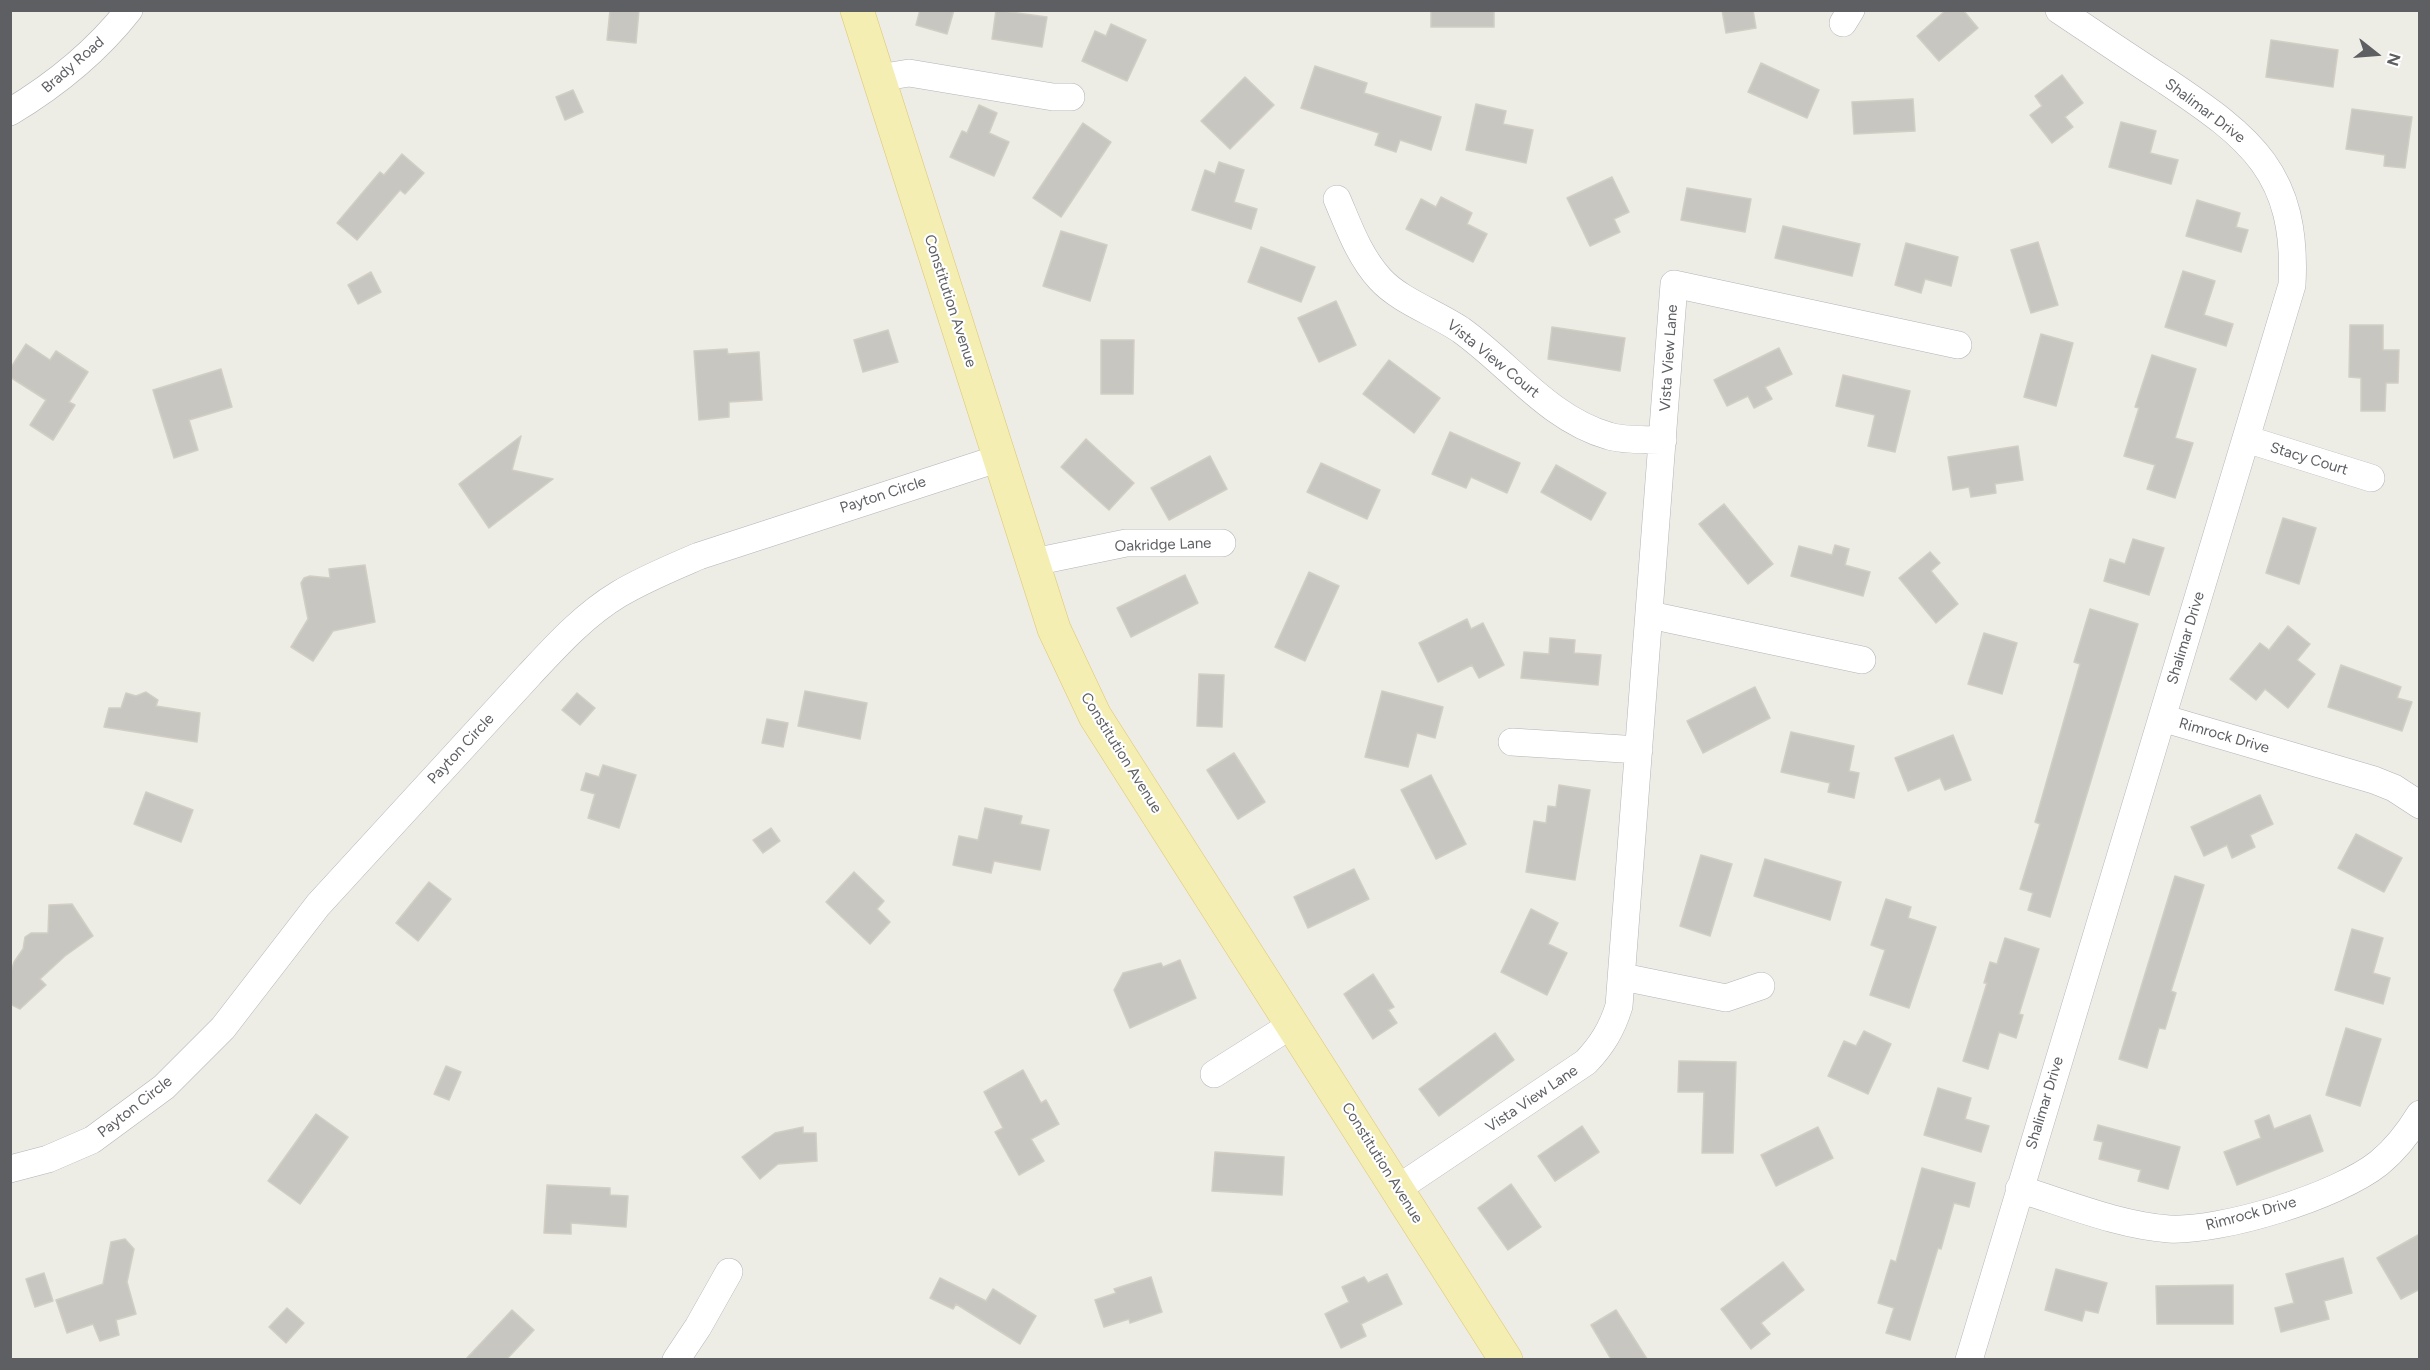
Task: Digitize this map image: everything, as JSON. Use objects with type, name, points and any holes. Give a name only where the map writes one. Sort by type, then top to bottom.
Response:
[{"type":"main road","name":"Constitution Avenue","points":[[857,10],[1054,629],[1095,716],[1397,1189],[1496,1356]]},
{"type":"street","name":"Brady Road","points":[[10,112],[38,96],[81,61],[112,32],[129,10]]},
{"type":"street","name":"Shalimar Drive","points":[[1969,1359],[2292,285],[2294,254],[2290,227],[2274,181],[2263,160],[2248,142],[2209,110],[2059,10]]},
{"type":"street","points":[[879,78],[909,73],[1053,97],[1071,97]]},
{"type":"street","name":"Vista View Court","points":[[1337,199],[1365,260],[1381,280],[1399,295],[1437,314],[1463,332],[1552,407],[1576,422],[1611,437],[1663,440]]},
{"type":"street","name":"Vista View Lane","points":[[1397,1189],[1586,1062],[1602,1045],[1613,1025],[1619,1006],[1674,284],[1958,345]]},
{"type":"street","name":"Stacy Court","points":[[2246,440],[2371,478]]},
{"type":"street","name":"Payton Circle","points":[[10,1169],[48,1159],[92,1140],[165,1087],[223,1028],[318,905],[563,638],[617,595],[656,574],[699,556],[1000,458]]},
{"type":"street","name":"Oakridge Lane","points":[[1034,562],[1126,543],[1222,543]]},
{"type":"street","points":[[1650,615],[1862,660]]},
{"type":"street","name":"Rimrock Drive","points":[[2162,718],[2374,780],[2394,788],[2420,805]]},
{"type":"street","points":[[1512,742],[1639,750]]},
{"type":"street","points":[[1623,977],[1726,998],[1761,986]]},
{"type":"street","points":[[1214,1074],[1293,1024]]},
{"type":"street","name":"Rimrock Drive","points":[[2019,1189],[2123,1221],[2147,1226],[2170,1229],[2201,1228],[2230,1223],[2284,1207],[2358,1176],[2378,1164],[2395,1149],[2420,1114]]},
{"type":"street","points":[[676,1359],[698,1327],[729,1272]]},
{"type":"building","points":[[610,10],[639,10],[636,43],[607,40]]},
{"type":"building","points":[[920,10],[954,10],[947,34],[916,25]]},
{"type":"building","points":[[996,10],[1047,17],[1042,47],[992,39]]},
{"type":"building","points":[[1431,10],[1494,10],[1494,27],[1431,27]]},
{"type":"building","points":[[1722,10],[1753,10],[1756,28],[1726,33]]},
{"type":"building","points":[[1946,10],[1963,10],[1978,28],[1939,61],[1917,36]]},
{"type":"building","points":[[1111,24],[1146,40],[1127,81],[1082,61],[1095,31],[1106,36]]},
{"type":"building","points":[[2271,40],[2338,50],[2333,87],[2266,77]]},
{"type":"building","points":[[1761,63],[1819,90],[1807,118],[1748,92]]},
{"type":"building","points":[[1315,66],[1367,83],[1364,93],[1441,117],[1431,150],[1400,140],[1396,152],[1375,145],[1379,133],[1301,108]]},
{"type":"building","points":[[2062,75],[2083,103],[2065,117],[2073,127],[2052,143],[2030,115],[2042,106],[2035,96]]},
{"type":"building","points":[[1245,77],[1274,105],[1230,149],[1201,121]]},
{"type":"building","points":[[573,90],[583,112],[565,120],[556,97]]},
{"type":"building","points":[[1913,99],[1915,131],[1854,134],[1852,102]]},
{"type":"building","points":[[1476,104],[1506,111],[1503,124],[1533,130],[1526,163],[1466,150]]},
{"type":"building","points":[[979,105],[997,113],[989,133],[1009,142],[994,176],[950,157],[962,131],[967,133]]},
{"type":"building","points":[[2352,109],[2412,117],[2405,168],[2384,166],[2385,155],[2346,149]]},
{"type":"building","points":[[2121,122],[2156,131],[2150,153],[2178,160],[2171,184],[2109,167]]},
{"type":"building","points":[[1083,123],[1111,142],[1061,217],[1033,198]]},
{"type":"building","points":[[402,154],[424,173],[405,194],[400,190],[357,240],[337,223],[380,172],[384,175]]},
{"type":"building","points":[[1219,162],[1244,170],[1234,202],[1257,209],[1251,229],[1192,210],[1205,170],[1215,174]]},
{"type":"building","points":[[1612,177],[1629,212],[1614,219],[1620,232],[1590,246],[1567,198]]},
{"type":"building","points":[[1687,188],[1751,199],[1745,232],[1681,220]]},
{"type":"building","points":[[1441,197],[1472,213],[1467,224],[1487,234],[1473,262],[1406,229],[1421,199],[1436,207]]},
{"type":"building","points":[[2197,200],[2240,213],[2236,227],[2248,230],[2241,252],[2186,236]]},
{"type":"building","points":[[1783,226],[1860,244],[1852,276],[1775,258]]},
{"type":"building","points":[[1061,231],[1107,245],[1090,301],[1043,286]]},
{"type":"building","points":[[2038,242],[2058,305],[2031,313],[2011,250]]},
{"type":"building","points":[[1906,243],[1958,257],[1951,286],[1925,279],[1921,293],[1895,285]]},
{"type":"building","points":[[1261,247],[1315,267],[1301,302],[1248,282]]},
{"type":"building","points":[[2183,271],[2215,281],[2204,315],[2233,324],[2226,346],[2165,327]]},
{"type":"building","points":[[371,272],[381,292],[358,304],[348,285]]},
{"type":"building","points":[[1336,301],[1356,345],[1319,362],[1298,318]]},
{"type":"building","points":[[2350,325],[2383,325],[2383,350],[2399,350],[2398,383],[2386,383],[2385,411],[2361,411],[2361,378],[2349,377]]},
{"type":"building","points":[[1552,327],[1625,338],[1620,371],[1548,359]]},
{"type":"building","points":[[888,330],[898,362],[863,372],[854,340]]},
{"type":"building","points":[[2041,334],[2073,343],[2056,406],[2024,397]]},
{"type":"building","points":[[1101,340],[1134,340],[1133,394],[1101,394]]},
{"type":"building","points":[[26,344],[50,360],[56,351],[88,372],[69,402],[75,405],[53,440],[30,425],[46,400],[10,377],[10,369]]},
{"type":"building","points":[[1779,348],[1792,374],[1765,387],[1772,399],[1754,408],[1748,396],[1727,406],[1714,380]]},
{"type":"building","points":[[727,349],[728,354],[759,352],[762,400],[729,402],[729,417],[699,420],[694,351]]},
{"type":"building","points":[[2152,355],[2196,369],[2175,438],[2193,443],[2175,498],[2147,489],[2155,465],[2124,456],[2139,408],[2135,407]]},
{"type":"building","points":[[1389,360],[1440,398],[1414,433],[1363,394]]},
{"type":"building","points":[[221,369],[232,407],[189,420],[198,450],[174,458],[153,390]]},
{"type":"building","points":[[1843,375],[1910,391],[1895,452],[1868,446],[1875,415],[1836,406]]},
{"type":"building","points":[[1450,432],[1520,463],[1507,493],[1471,477],[1466,488],[1432,474]]},
{"type":"building","points":[[521,436],[512,470],[553,479],[489,528],[459,484]]},
{"type":"building","points":[[1086,439],[1134,483],[1109,510],[1061,467]]},
{"type":"building","points":[[2018,446],[2023,480],[1995,484],[1996,493],[1971,497],[1969,487],[1953,490],[1948,457]]},
{"type":"building","points":[[1210,456],[1227,489],[1169,520],[1151,488]]},
{"type":"building","points":[[1321,463],[1380,490],[1367,519],[1307,492]]},
{"type":"building","points":[[1556,465],[1606,493],[1591,520],[1541,492]]},
{"type":"building","points":[[1724,504],[1773,564],[1748,584],[1699,524]]},
{"type":"building","points":[[2283,518],[2316,528],[2299,584],[2266,573]]},
{"type":"building","points":[[2133,539],[2164,548],[2149,595],[2104,581],[2110,559],[2125,564]]},
{"type":"building","points":[[1835,545],[1849,549],[1845,565],[1870,572],[1863,596],[1791,576],[1799,546],[1832,555]]},
{"type":"building","points":[[1930,552],[1940,563],[1931,571],[1958,604],[1936,623],[1899,578]]},
{"type":"building","points":[[365,565],[375,622],[333,631],[313,661],[291,647],[308,619],[301,583],[304,578],[310,576],[330,578],[329,569]]},
{"type":"building","points":[[1309,572],[1339,586],[1305,661],[1275,647]]},
{"type":"building","points":[[1185,575],[1198,603],[1131,637],[1117,608]]},
{"type":"building","points":[[2090,609],[2138,624],[2050,917],[2028,910],[2033,893],[2020,889],[2040,824],[2035,822],[2080,664],[2074,662]]},
{"type":"building","points":[[1467,619],[1471,629],[1483,623],[1504,665],[1479,678],[1472,665],[1438,682],[1419,643]]},
{"type":"building","points":[[2288,626],[2310,644],[2297,660],[2315,674],[2288,708],[2265,689],[2256,700],[2230,679],[2260,643],[2269,650]]},
{"type":"building","points":[[1984,633],[2017,643],[2002,694],[1968,684]]},
{"type":"building","points":[[1550,638],[1575,640],[1574,653],[1601,655],[1598,685],[1521,678],[1524,652],[1549,654]]},
{"type":"building","points":[[2341,665],[2401,687],[2397,698],[2412,702],[2402,731],[2328,707]]},
{"type":"building","points":[[1199,674],[1224,675],[1222,727],[1197,726]]},
{"type":"building","points":[[1755,687],[1770,718],[1703,753],[1687,721]]},
{"type":"building","points":[[805,691],[867,703],[860,739],[798,726]]},
{"type":"building","points":[[1382,691],[1443,707],[1435,738],[1417,733],[1408,767],[1365,757]]},
{"type":"building","points":[[146,692],[158,700],[156,706],[200,713],[197,742],[104,727],[109,708],[121,708],[126,693],[136,696]]},
{"type":"building","points":[[577,693],[595,708],[580,725],[562,710]]},
{"type":"building","points":[[767,719],[788,723],[783,747],[762,743]]},
{"type":"building","points":[[1791,732],[1854,746],[1849,771],[1859,773],[1854,798],[1828,792],[1830,783],[1781,772]]},
{"type":"building","points":[[1953,735],[1971,780],[1945,790],[1940,778],[1908,791],[1895,758]]},
{"type":"building","points":[[1234,753],[1265,802],[1238,819],[1207,770]]},
{"type":"building","points":[[603,765],[636,775],[619,828],[588,818],[595,794],[581,790],[586,773],[599,777]]},
{"type":"building","points":[[1431,775],[1466,844],[1436,859],[1401,790]]},
{"type":"building","points":[[1559,785],[1590,790],[1575,880],[1526,872],[1534,821],[1546,823],[1548,806],[1556,807]]},
{"type":"building","points":[[146,792],[193,810],[181,842],[134,824]]},
{"type":"building","points":[[2260,795],[2273,824],[2250,835],[2255,847],[2232,858],[2227,845],[2204,856],[2191,827]]},
{"type":"building","points":[[985,808],[1022,816],[1020,824],[1049,830],[1040,870],[994,861],[991,873],[953,865],[959,836],[978,840]]},
{"type":"building","points":[[771,828],[780,841],[763,853],[753,840]]},
{"type":"building","points":[[2356,834],[2402,858],[2384,892],[2338,868]]},
{"type":"building","points":[[1701,855],[1732,864],[1710,936],[1680,926]]},
{"type":"building","points":[[1765,859],[1841,882],[1830,920],[1754,896]]},
{"type":"building","points":[[1354,869],[1369,899],[1308,928],[1294,897]]},
{"type":"building","points":[[854,872],[884,901],[877,909],[890,922],[870,944],[826,902]]},
{"type":"building","points":[[2175,876],[2204,885],[2171,991],[2176,993],[2165,1029],[2159,1028],[2147,1068],[2119,1059]]},
{"type":"building","points":[[429,882],[451,899],[418,941],[396,923]]},
{"type":"building","points":[[1886,899],[1911,907],[1908,918],[1936,927],[1909,1008],[1870,995],[1885,950],[1871,945]]},
{"type":"building","points":[[72,904],[93,936],[65,956],[40,979],[46,985],[20,1009],[10,1004],[11,972],[14,962],[23,949],[25,937],[31,933],[48,933],[49,905]]},
{"type":"building","points":[[1531,909],[1558,923],[1548,944],[1567,953],[1547,995],[1501,972]]},
{"type":"building","points":[[2352,929],[2383,938],[2373,973],[2390,978],[2383,1004],[2335,990]]},
{"type":"building","points":[[2005,938],[2039,949],[2019,1014],[2023,1015],[2016,1038],[1999,1032],[1988,1069],[1963,1061],[1987,983],[1984,983],[1990,962],[1997,964]]},
{"type":"building","points":[[1180,960],[1196,998],[1130,1028],[1114,990],[1123,973],[1161,963],[1163,967]]},
{"type":"building","points":[[1373,974],[1394,1007],[1388,1010],[1397,1023],[1373,1039],[1344,994]]},
{"type":"building","points":[[2346,1028],[2381,1039],[2360,1106],[2326,1095]]},
{"type":"building","points":[[1864,1031],[1891,1044],[1868,1094],[1828,1076],[1844,1041],[1856,1046]]},
{"type":"building","points":[[1495,1033],[1514,1060],[1439,1116],[1419,1089]]},
{"type":"building","points":[[1679,1061],[1736,1062],[1733,1153],[1702,1153],[1704,1092],[1678,1092]]},
{"type":"building","points":[[446,1066],[461,1072],[449,1100],[434,1094]]},
{"type":"building","points":[[1023,1070],[1041,1103],[1046,1100],[1059,1124],[1031,1139],[1044,1161],[1019,1175],[995,1132],[1003,1128],[984,1092]]},
{"type":"building","points":[[1938,1088],[1971,1098],[1965,1119],[1989,1126],[1981,1152],[1924,1135]]},
{"type":"building","points":[[316,1114],[348,1137],[300,1204],[268,1181]]},
{"type":"building","points":[[2269,1115],[2274,1129],[2310,1115],[2323,1151],[2237,1185],[2224,1152],[2261,1138],[2255,1121]]},
{"type":"building","points":[[2098,1125],[2180,1147],[2168,1189],[2138,1181],[2141,1170],[2099,1159],[2103,1142],[2094,1140]]},
{"type":"building","points":[[1582,1126],[1599,1152],[1555,1181],[1538,1156]]},
{"type":"building","points":[[803,1127],[803,1133],[816,1133],[817,1161],[778,1164],[760,1179],[742,1157],[775,1133]]},
{"type":"building","points":[[1818,1127],[1833,1158],[1776,1186],[1761,1155]]},
{"type":"building","points":[[1215,1152],[1284,1157],[1282,1195],[1212,1191]]},
{"type":"building","points":[[1922,1168],[1975,1183],[1969,1207],[1954,1203],[1910,1340],[1886,1333],[1894,1308],[1878,1303],[1891,1260],[1896,1262]]},
{"type":"building","points":[[1511,1184],[1541,1227],[1508,1250],[1478,1208]]},
{"type":"building","points":[[547,1185],[610,1188],[610,1195],[628,1196],[626,1227],[571,1223],[571,1234],[544,1233]]},
{"type":"building","points":[[2420,1234],[2420,1289],[2401,1299],[2377,1258]]},
{"type":"building","points":[[125,1239],[134,1249],[127,1282],[136,1314],[116,1320],[119,1335],[100,1341],[93,1324],[67,1333],[56,1300],[103,1284],[111,1242]]},
{"type":"building","points":[[2343,1258],[2352,1293],[2324,1301],[2329,1319],[2281,1332],[2275,1308],[2294,1303],[2286,1274]]},
{"type":"building","points":[[1783,1262],[1804,1290],[1761,1323],[1770,1334],[1751,1349],[1721,1309]]},
{"type":"building","points":[[2056,1269],[2107,1283],[2098,1313],[2085,1310],[2082,1321],[2045,1310]]},
{"type":"building","points":[[44,1273],[53,1301],[35,1307],[26,1279]]},
{"type":"building","points":[[1387,1274],[1402,1304],[1361,1324],[1366,1336],[1341,1348],[1325,1314],[1349,1302],[1342,1287],[1364,1277],[1368,1283]]},
{"type":"building","points":[[1151,1277],[1162,1312],[1130,1323],[1129,1319],[1104,1327],[1095,1300],[1116,1293],[1114,1289]]},
{"type":"building","points":[[940,1278],[986,1301],[993,1289],[1036,1316],[1020,1344],[956,1304],[953,1309],[930,1298]]},
{"type":"building","points":[[2233,1285],[2233,1324],[2157,1324],[2156,1286]]},
{"type":"building","points":[[287,1308],[304,1323],[286,1343],[269,1327]]},
{"type":"building","points":[[512,1310],[534,1330],[507,1359],[466,1359]]},
{"type":"building","points":[[1616,1310],[1647,1359],[1611,1359],[1591,1325]]}]
